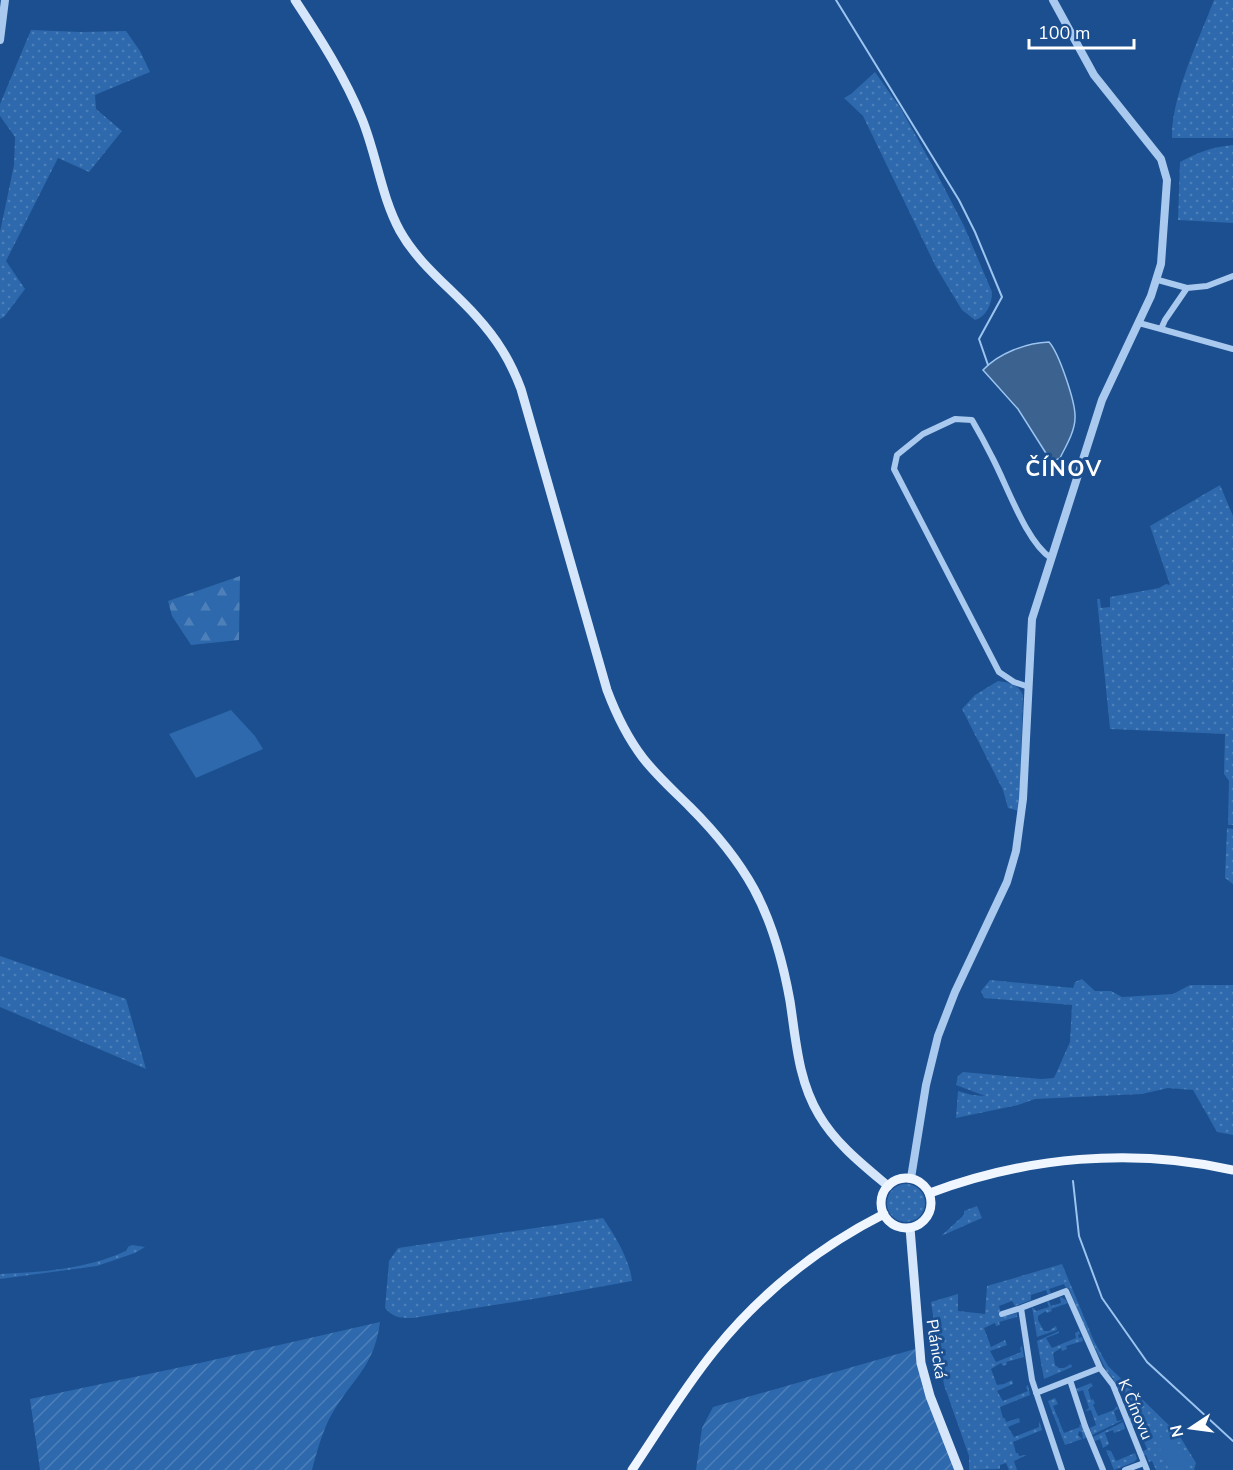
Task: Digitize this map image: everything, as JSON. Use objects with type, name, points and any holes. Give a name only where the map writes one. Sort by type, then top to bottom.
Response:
[{"type":"main road","points":[[296,0],[343,79],[363,120],[382,186],[400,232],[426,267],[476,315],[497,340],[510,361],[521,389],[593,644],[614,709],[630,738],[652,769],[708,825],[745,874],[764,908],[782,963],[803,1079],[813,1105],[842,1145],[888,1186]]},
{"type":"main road","points":[[930,1193],[1008,1169],[1084,1159],[1125,1157],[1166,1159],[1233,1170]]},
{"type":"main road","points":[[910,1178],[922,1183],[930,1193],[931,1204],[928,1216],[920,1224],[910,1227],[895,1225],[884,1214],[882,1198],[888,1186],[897,1180],[910,1178]]},
{"type":"main road","points":[[632,1470],[700,1370],[750,1311],[814,1257],[848,1234],[884,1214]]},
{"type":"main road","name":"Plánická","points":[[910,1227],[919,1347],[923,1370],[930,1396],[959,1470]]},
{"type":"street","points":[[0,40],[5,0]]},
{"type":"street","points":[[910,1178],[926,1085],[940,1030],[955,992],[1007,882],[1016,850],[1023,799],[1032,619],[1102,400],[1158,280],[1161,264],[1167,193],[1164,167],[1156,152],[1094,75],[1053,0]]},
{"type":"street","points":[[1158,280],[1187,288],[1208,286],[1233,276]]},
{"type":"street","points":[[1161,329],[1164,320],[1187,288]]},
{"type":"street","points":[[1139,323],[1233,349]]},
{"type":"street","points":[[1029,687],[1014,682],[999,672],[894,469],[897,455],[923,434],[940,424],[955,419],[972,420],[1024,523],[1041,552],[1051,558]]},
{"type":"street","name":"K Čínovu","points":[[1002,1314],[1066,1291],[1085,1338],[1113,1385],[1147,1470]]},
{"type":"street","points":[[1021,1308],[1029,1364],[1036,1393],[1062,1470]]},
{"type":"street","name":"K Čínovu","points":[[1036,1393],[1101,1368]]},
{"type":"street","points":[[1070,1380],[1103,1470]]},
{"type":"street","name":"K Čínovu","points":[[1125,1470],[1144,1462]]},
{"type":"green space","points":[[1214,0],[1233,0],[1233,138],[1172,138],[1181,87]]},
{"type":"green space","points":[[31,30],[126,31],[140,51],[150,72],[95,95],[96,109],[122,131],[89,172],[58,158],[6,261],[25,289],[0,319],[0,232],[14,165],[15,137],[0,116],[0,104]]},
{"type":"green space","points":[[875,72],[901,109],[936,172],[964,226],[992,292],[988,309],[983,316],[975,320],[962,310],[936,267],[863,116],[844,98]]},
{"type":"green space","points":[[1233,145],[1233,223],[1178,220],[1180,162],[1206,150]]},
{"type":"green space","points":[[1220,485],[1233,516],[1233,825],[1228,825],[1229,781],[1224,774],[1225,734],[1110,729],[1097,599],[1100,599],[1101,608],[1110,607],[1110,597],[1170,585],[1150,526]]},
{"type":"green space","points":[[240,576],[239,640],[191,645],[172,616],[168,601]]},
{"type":"green space","points":[[998,681],[1016,686],[1023,695],[1019,811],[1008,808],[1003,790],[962,709],[975,695]]},
{"type":"green space","points":[[231,710],[255,736],[263,749],[196,778],[169,734]]},
{"type":"green space","points":[[1227,828],[1233,829],[1233,884],[1225,878]]},
{"type":"green space","points":[[0,956],[126,999],[146,1069],[0,1007]]},
{"type":"green space","points":[[1082,979],[1095,991],[1111,991],[1122,997],[1173,994],[1190,985],[1233,985],[1233,1135],[1217,1132],[1193,1090],[1168,1088],[1142,1094],[1035,1099],[1018,1105],[956,1118],[958,1091],[985,1096],[956,1085],[958,1076],[963,1072],[1041,1079],[1054,1078],[1070,1042],[1072,1005],[984,998],[981,991],[990,980],[1073,988],[1075,982]]},
{"type":"green space","points":[[906,1184],[920,1189],[925,1203],[920,1217],[906,1222],[892,1217],[887,1203],[892,1189]]},
{"type":"green space","points":[[977,1206],[982,1218],[941,1236],[964,1215],[964,1211]]},
{"type":"green space","points":[[603,1218],[625,1257],[632,1281],[413,1318],[398,1317],[385,1308],[389,1261],[398,1248]]},
{"type":"green space","points":[[132,1245],[145,1247],[135,1253],[97,1266],[0,1279],[0,1274],[48,1271],[96,1262],[126,1251]]},
{"type":"green space","points":[[1062,1264],[1094,1341],[1108,1366],[1179,1435],[1196,1463],[1194,1470],[1156,1470],[1152,1461],[1149,1462],[1144,1455],[1142,1452],[1147,1449],[1137,1424],[1132,1426],[1128,1417],[1133,1414],[1130,1407],[1125,1408],[1124,1404],[1128,1402],[1123,1389],[1118,1390],[1113,1378],[1107,1372],[1082,1322],[1069,1288],[1066,1288],[1064,1284],[1049,1289],[1051,1294],[1048,1295],[1046,1290],[1031,1295],[1031,1300],[1015,1306],[1012,1301],[999,1306],[1002,1317],[1017,1313],[1017,1317],[999,1322],[1000,1325],[996,1326],[995,1323],[984,1328],[991,1347],[1005,1340],[1007,1345],[990,1351],[996,1362],[1021,1352],[1022,1346],[1024,1357],[1006,1362],[1007,1364],[1003,1366],[1001,1363],[991,1369],[997,1385],[1012,1380],[1013,1384],[997,1391],[1003,1401],[1028,1391],[1026,1387],[1028,1385],[1030,1395],[1000,1407],[1006,1422],[1019,1418],[1020,1422],[1008,1427],[1014,1437],[1039,1427],[1039,1421],[1042,1430],[1013,1442],[1019,1456],[1027,1455],[1014,1461],[1017,1470],[1009,1470],[1006,1463],[1000,1465],[1000,1469],[969,1470],[969,1456],[944,1385],[931,1302],[958,1294],[958,1311],[985,1314],[987,1286]]},
{"type":"green space","points":[[1060,1297],[1068,1303],[1038,1316],[1044,1331],[1049,1331],[1056,1326],[1057,1330],[1037,1337],[1032,1307],[1036,1311],[1049,1307],[1047,1302],[1049,1301],[1051,1306],[1061,1303]]},
{"type":"green space","points":[[380,1322],[368,1361],[326,1426],[312,1470],[40,1470],[30,1399]]},
{"type":"green space","points":[[1059,1331],[1046,1338],[1052,1348],[1076,1338],[1075,1333],[1079,1331],[1079,1338],[1082,1337],[1083,1341],[1053,1353],[1055,1365],[1059,1368],[1071,1364],[1072,1367],[1044,1379],[1037,1341]]},
{"type":"green space","points":[[915,1349],[922,1386],[956,1470],[696,1470],[702,1428],[713,1407]]},
{"type":"green space","points":[[1091,1383],[1093,1386],[1088,1389],[1098,1416],[1114,1410],[1117,1406],[1118,1409],[1114,1411],[1117,1421],[1123,1420],[1092,1435],[1090,1428],[1096,1425],[1091,1410],[1085,1411],[1089,1408],[1083,1390],[1078,1392],[1076,1389]]},
{"type":"green space","points":[[1055,1398],[1058,1404],[1053,1406],[1064,1433],[1083,1424],[1088,1437],[1083,1439],[1082,1432],[1079,1431],[1078,1435],[1082,1439],[1065,1445],[1048,1401]]},
{"type":"green space","points":[[1123,1422],[1125,1429],[1105,1433],[1109,1444],[1103,1448],[1100,1439],[1095,1441],[1093,1437]]},
{"type":"green space","points":[[1167,1434],[1173,1447],[1180,1444],[1191,1470],[1169,1470],[1156,1439]]},
{"type":"green space","points":[[1106,1450],[1111,1451],[1116,1461],[1135,1453],[1137,1459],[1114,1470]]},
{"type":"shaded area","points":[[1049,342],[1062,367],[1075,411],[1072,433],[1060,458],[1056,460],[1049,458],[1018,409],[983,370],[1013,350],[1031,344]]},
{"type":"waterway","points":[[836,0],[959,200],[975,232],[1002,297],[979,339],[988,365]]},
{"type":"waterway","points":[[1073,1181],[1079,1236],[1102,1298],[1147,1362],[1233,1441]]},
{"type":"district","name":"ČÍNOV","points":[[1064,468]]}]
